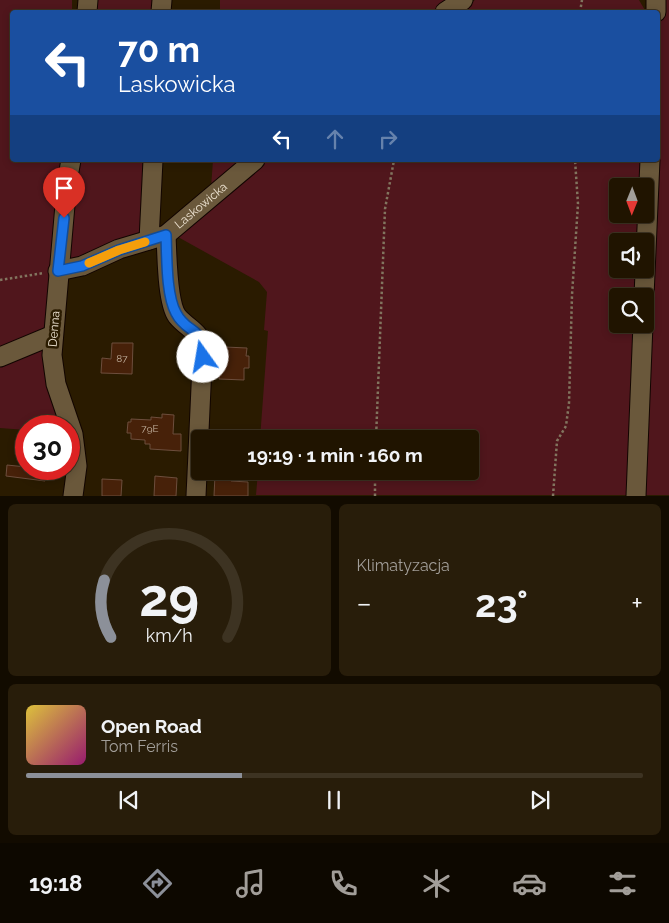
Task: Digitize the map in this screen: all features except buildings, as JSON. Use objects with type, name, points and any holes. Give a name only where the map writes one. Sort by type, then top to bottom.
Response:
[{"type":"street","points":[[448,10],[463,0]]},
{"type":"street","name":"Denna","points":[[72,162],[67,182],[52,355],[56,384],[73,434],[76,454],[77,466],[73,496]]},
{"type":"street","points":[[153,162],[157,238],[172,304],[176,315],[195,331],[204,344],[196,496]]},
{"type":"street","name":"Laskowicka","points":[[58,271],[82,266],[119,250],[157,238],[252,162]]},
{"type":"street","points":[[644,288],[650,162]]},
{"type":"street","points":[[636,496],[643,333]]},
{"type":"street","points":[[0,357],[53,335]]},
{"type":"path","points":[[376,430],[385,209],[394,162]]},
{"type":"path","points":[[553,496],[557,441],[566,426],[569,403],[572,295],[578,204],[575,162]]},
{"type":"path","points":[[0,280],[58,271]]},
{"type":"path","points":[[375,480],[375,496]]},
{"type":"shaded area","points":[[0,0],[72,0],[72,10],[10,10],[10,162],[64,162],[45,355],[62,415],[15,415],[15,429],[0,428]]},
{"type":"shaded area","points":[[94,0],[155,0],[154,10],[93,10]]},
{"type":"shaded area","points":[[220,0],[452,0],[436,10],[220,10]]},
{"type":"shaded area","points":[[475,0],[639,0],[645,10],[461,10]]},
{"type":"shaded area","points":[[657,0],[669,0],[669,495],[256,495],[257,480],[479,480],[479,430],[261,430],[268,331],[264,330],[267,292],[259,282],[178,237],[260,162],[660,162],[660,10],[657,10]]},
{"type":"shaded area","points":[[79,162],[146,162],[141,234],[71,262],[66,256]]},
{"type":"shaded area","points":[[213,162],[239,162],[211,188]]},
{"type":"slow traffic","points":[[89,263],[119,250],[145,242]]},
{"type":"route","points":[[64,218],[58,271],[82,266],[119,250],[166,235],[172,304],[176,315],[201,338],[204,344],[203,357]]}]
